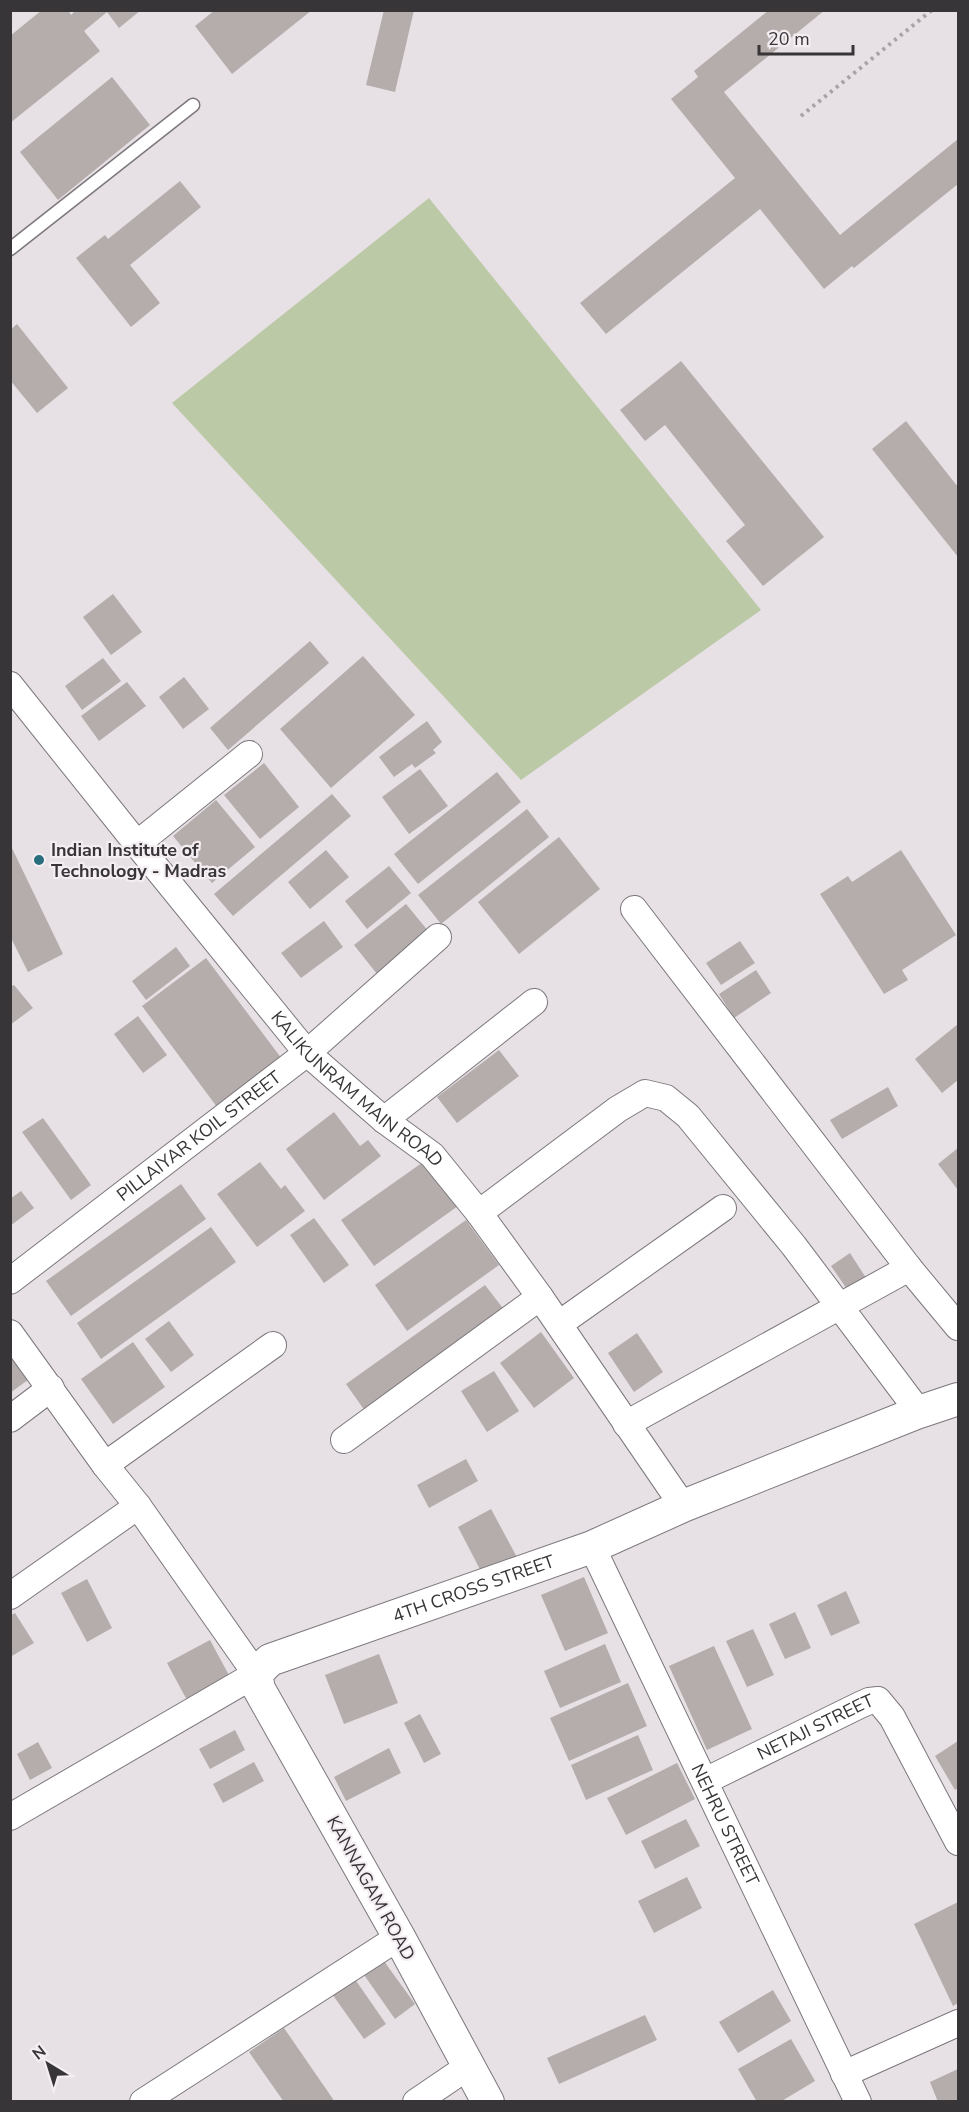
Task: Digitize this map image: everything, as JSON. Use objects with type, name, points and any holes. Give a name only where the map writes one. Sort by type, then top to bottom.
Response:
[{"type":"street","name":"KALIKUNRAM MAIN ROAD","points":[[10,685],[307,1053],[384,1120],[432,1155],[479,1213],[559,1324],[682,1506]]},
{"type":"street","points":[[137,844],[249,754]]},
{"type":"street","points":[[633,909],[909,1268],[958,1327]]},
{"type":"street","name":"PILLAIYAR KOIL STREET","points":[[10,1281],[307,1053],[438,937]]},
{"type":"street","points":[[384,1120],[534,1002]]},
{"type":"street","points":[[479,1213],[618,1109],[645,1093],[666,1098],[688,1116],[794,1246],[919,1412]]},
{"type":"street","points":[[559,1324],[723,1208]]},
{"type":"street","points":[[626,1425],[909,1268]]},
{"type":"street","points":[[344,1440],[540,1298]]},
{"type":"street","points":[[10,1333],[105,1465],[138,1506],[256,1674]]},
{"type":"street","points":[[105,1465],[273,1345]]},
{"type":"street","points":[[10,1419],[51,1388]]},
{"type":"street","name":"4TH CROSS STREET","points":[[10,1817],[256,1674],[270,1660],[592,1547],[682,1506],[919,1412],[958,1399]]},
{"type":"street","points":[[10,1596],[138,1506]]},
{"type":"street","name":"NEHRU STREET","points":[[592,1547],[858,2102]]},
{"type":"street","name":"KANNAGAM ROAD","points":[[256,1674],[259,1689],[399,1937],[488,2102]]},
{"type":"street","name":"NETAJI STREET","points":[[705,1781],[860,1705],[878,1700],[892,1717],[958,1842]]},
{"type":"street","points":[[143,2102],[399,1937]]},
{"type":"street","points":[[844,2074],[958,2023]]},
{"type":"street","points":[[416,2102],[469,2066]]},
{"type":"lane","points":[[10,249],[193,105]]},
{"type":"path","points":[[801,116],[932,10]]},
{"type":"green space","points":[[429,198],[761,610],[521,780],[172,403]]},
{"type":"building","points":[[42,10],[68,10],[71,15],[76,10],[141,10],[119,28],[107,12],[84,31],[100,51],[10,123],[10,36]]},
{"type":"building","points":[[215,10],[312,10],[232,74],[195,26]]},
{"type":"building","points":[[384,10],[414,10],[395,92],[366,85]]},
{"type":"building","points":[[769,10],[825,10],[724,92],[840,235],[958,139],[958,184],[854,268],[852,266],[824,289],[760,209],[606,334],[580,303],[735,178],[671,99],[698,77],[694,71]]},
{"type":"building","points":[[112,77],[150,125],[58,200],[20,152]]},
{"type":"building","points":[[180,181],[201,207],[130,265],[160,303],[131,327],[76,258],[105,235],[108,239]]},
{"type":"building","points":[[17,324],[68,388],[37,413],[10,380],[10,330]]},
{"type":"building","points":[[681,361],[824,537],[763,586],[726,541],[745,525],[665,425],[645,441],[620,410]]},
{"type":"building","points":[[906,421],[958,487],[958,557],[872,449]]},
{"type":"building","points":[[113,594],[142,632],[111,655],[83,617]]},
{"type":"building","points":[[310,641],[329,663],[228,750],[210,728]]},
{"type":"building","points":[[363,656],[415,715],[331,788],[280,729]]},
{"type":"building","points":[[103,658],[121,681],[82,710],[65,686]]},
{"type":"building","points":[[184,677],[209,709],[183,729],[159,697]]},
{"type":"building","points":[[127,682],[146,706],[99,741],[81,716]]},
{"type":"building","points":[[427,721],[442,742],[433,750],[436,753],[415,768],[412,764],[394,777],[379,757]]},
{"type":"building","points":[[264,763],[299,807],[260,839],[224,795]]},
{"type":"building","points":[[420,769],[448,806],[409,834],[382,797]]},
{"type":"building","points":[[497,772],[521,802],[418,884],[394,854]]},
{"type":"building","points":[[332,794],[351,816],[233,916],[214,894]]},
{"type":"building","points":[[216,800],[255,847],[212,883],[173,836]]},
{"type":"building","points":[[527,809],[549,837],[441,924],[418,895]]},
{"type":"building","points":[[559,837],[600,889],[519,954],[478,902]]},
{"type":"building","points":[[10,844],[63,954],[28,972],[10,936]]},
{"type":"building","points":[[326,850],[349,877],[310,909],[288,882]]},
{"type":"building","points":[[901,850],[956,935],[902,970],[908,980],[884,994],[820,894],[848,876],[852,882]]},
{"type":"building","points":[[389,866],[411,893],[367,929],[345,901]]},
{"type":"building","points":[[406,904],[429,932],[377,974],[354,945]]},
{"type":"building","points":[[324,921],[343,947],[301,978],[281,953]]},
{"type":"building","points":[[740,941],[755,963],[721,985],[706,963]]},
{"type":"building","points":[[176,947],[190,966],[146,1000],[132,981]]},
{"type":"building","points":[[206,958],[282,1059],[217,1107],[142,1006]]},
{"type":"building","points":[[756,970],[771,993],[734,1018],[719,994]]},
{"type":"building","points":[[14,985],[33,1008],[10,1025],[10,987]]},
{"type":"building","points":[[138,1016],[167,1055],[143,1073],[114,1034]]},
{"type":"building","points":[[958,1024],[958,1080],[942,1093],[915,1059]]},
{"type":"building","points":[[499,1050],[519,1076],[457,1123],[437,1097]]},
{"type":"building","points":[[888,1087],[898,1106],[842,1139],[830,1120]]},
{"type":"building","points":[[334,1112],[360,1146],[368,1140],[381,1156],[324,1200],[286,1149]]},
{"type":"building","points":[[43,1118],[91,1185],[71,1200],[22,1132]]},
{"type":"building","points":[[958,1148],[958,1190],[938,1164]]},
{"type":"building","points":[[426,1160],[458,1206],[374,1266],[341,1220]]},
{"type":"building","points":[[260,1162],[281,1189],[285,1185],[305,1211],[257,1247],[217,1194]]},
{"type":"building","points":[[181,1184],[206,1219],[71,1316],[46,1281]]},
{"type":"building","points":[[21,1191],[34,1208],[10,1226],[10,1199]]},
{"type":"building","points":[[314,1218],[349,1265],[324,1283],[290,1235]]},
{"type":"building","points":[[466,1220],[499,1265],[407,1331],[375,1285]]},
{"type":"building","points":[[211,1227],[236,1262],[101,1359],[77,1323]]},
{"type":"building","points":[[850,1253],[868,1281],[849,1292],[831,1266]]},
{"type":"building","points":[[485,1285],[505,1311],[365,1411],[346,1384]]},
{"type":"building","points":[[169,1321],[194,1355],[171,1372],[145,1339]]},
{"type":"building","points":[[541,1332],[574,1378],[534,1408],[500,1363]]},
{"type":"building","points":[[637,1333],[663,1372],[634,1392],[608,1353]]},
{"type":"building","points":[[133,1342],[165,1387],[113,1424],[81,1379]]},
{"type":"building","points":[[10,1349],[32,1377],[10,1393]]},
{"type":"building","points":[[494,1371],[519,1411],[487,1432],[461,1391]]},
{"type":"building","points":[[466,1459],[478,1481],[429,1508],[417,1485]]},
{"type":"building","points":[[491,1509],[519,1561],[485,1579],[458,1527]]},
{"type":"building","points":[[584,1577],[608,1633],[565,1651],[541,1595]]},
{"type":"building","points":[[87,1579],[112,1628],[87,1642],[61,1593]]},
{"type":"building","points":[[846,1591],[860,1623],[831,1636],[817,1605]]},
{"type":"building","points":[[795,1612],[811,1648],[785,1659],[769,1624]]},
{"type":"building","points":[[15,1613],[34,1643],[10,1657],[10,1616]]},
{"type":"building","points":[[753,1629],[774,1675],[747,1687],[726,1641]]},
{"type":"building","points":[[210,1640],[231,1679],[188,1702],[167,1663]]},
{"type":"building","points":[[605,1644],[621,1682],[560,1708],[544,1671]]},
{"type":"building","points":[[714,1646],[752,1729],[707,1750],[669,1666]]},
{"type":"building","points":[[379,1654],[398,1703],[344,1724],[325,1675]]},
{"type":"building","points":[[628,1683],[647,1726],[569,1761],[550,1718]]},
{"type":"building","points":[[420,1714],[441,1754],[424,1763],[404,1723]]},
{"type":"building","points":[[235,1730],[245,1750],[210,1769],[199,1749]]},
{"type":"building","points":[[638,1735],[653,1770],[586,1800],[571,1765]]},
{"type":"building","points":[[958,1741],[958,1788],[955,1790],[935,1756]]},
{"type":"building","points":[[38,1742],[52,1768],[30,1780],[17,1754]]},
{"type":"building","points":[[389,1748],[401,1773],[346,1801],[334,1777]]},
{"type":"building","points":[[254,1762],[264,1781],[223,1803],[213,1784]]},
{"type":"building","points":[[677,1763],[695,1799],[626,1835],[607,1798]]},
{"type":"building","points":[[686,1819],[700,1846],[655,1869],[641,1841]]},
{"type":"building","points":[[687,1877],[702,1908],[654,1933],[638,1901]]},
{"type":"building","points":[[958,1902],[958,2003],[953,2006],[914,1924]]},
{"type":"building","points":[[381,1957],[415,2004],[395,2019],[362,1972]]},
{"type":"building","points":[[352,1975],[386,2024],[364,2039],[330,1991]]},
{"type":"building","points":[[773,1990],[791,2021],[738,2053],[719,2022]]},
{"type":"building","points":[[645,2015],[657,2040],[559,2084],[547,2058]]},
{"type":"building","points":[[284,2028],[335,2102],[284,2102],[249,2052]]},
{"type":"building","points":[[791,2039],[815,2081],[780,2102],[757,2102],[738,2069]]},
{"type":"building","points":[[958,2069],[958,2102],[938,2102],[930,2082]]},
{"type":"place","name":"Indian Institute of Technology - Madras","points":[[39,860]]}]
